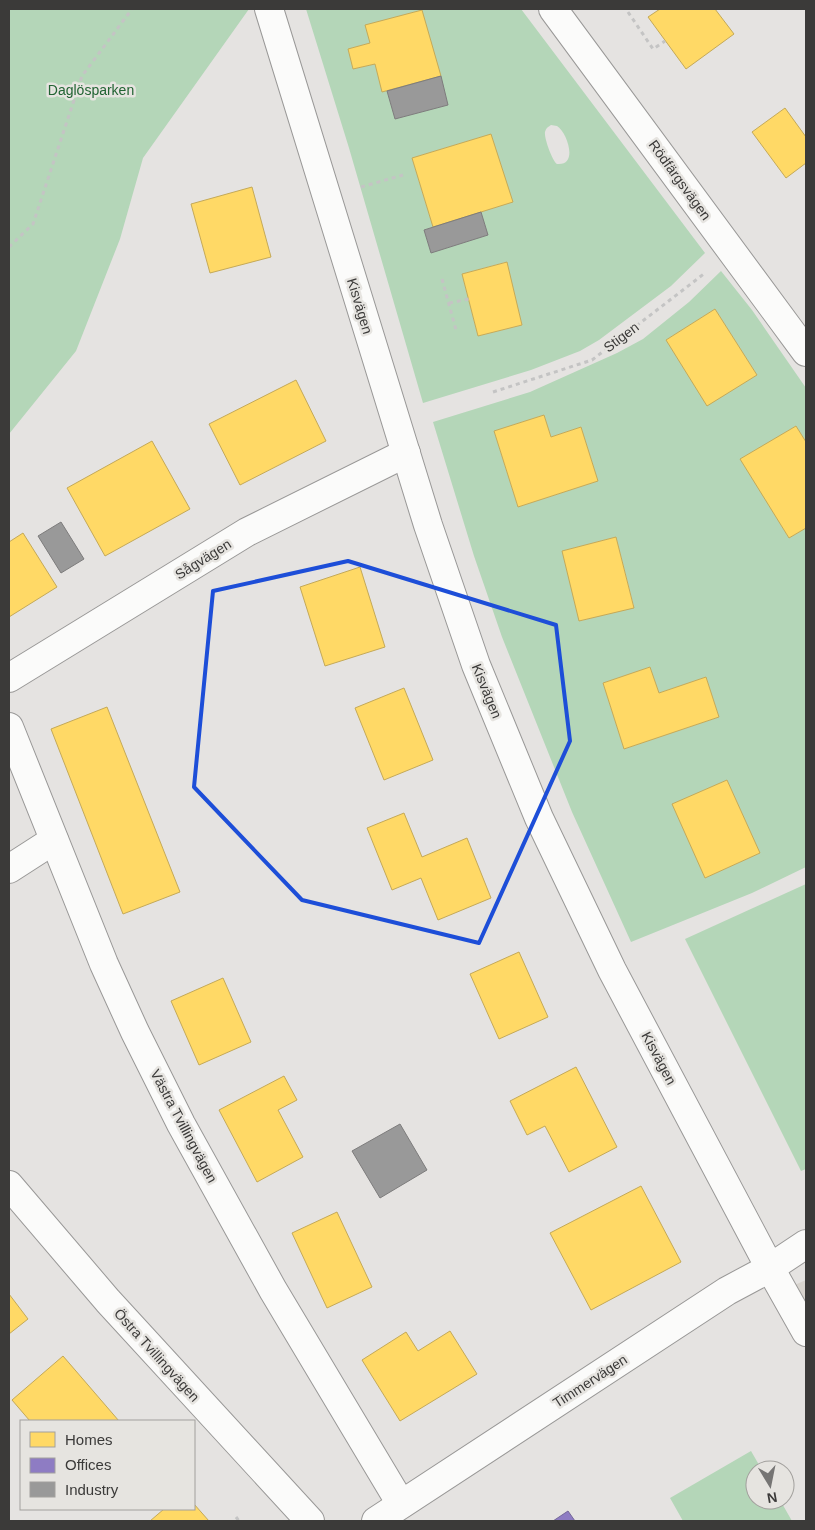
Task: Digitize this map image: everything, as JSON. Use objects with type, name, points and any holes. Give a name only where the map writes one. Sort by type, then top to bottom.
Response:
[{"type":"street","name":"Kisvägen","points":[[269,9],[428,525],[476,666],[540,818],[612,970],[806,1332]]},
{"type":"street","name":"Rödfärgsvägen","points":[[553,9],[806,352]]},
{"type":"street","name":"Sågvägen","points":[[9,678],[247,532],[406,453]]},
{"type":"street","name":"Västra Tvillingvägen","points":[[9,727],[104,964],[134,1032],[181,1124],[273,1290],[401,1504]]},
{"type":"street","points":[[9,869],[54,840]]},
{"type":"street","name":"Östra Tvillingvägen","points":[[9,1185],[108,1301],[310,1521]]},
{"type":"street","name":"Timmervägen","points":[[376,1521],[727,1291],[770,1268],[806,1244]]},
{"type":"path","points":[[9,247],[33,224],[82,76],[132,9]]},
{"type":"path","points":[[628,12],[653,49],[665,41]]},
{"type":"path","points":[[327,197],[402,175]]},
{"type":"path","name":"Stigen","points":[[493,392],[592,360],[733,252]]},
{"type":"path","points":[[442,279],[456,330]]},
{"type":"path","points":[[449,303],[469,299]]},
{"type":"path","points":[[236,1517],[239,1521]]},
{"type":"highlighted area","points":[[348,561],[556,625],[570,741],[479,943],[302,900],[194,787],[213,591]]},
{"type":"shaded area","points":[[806,1280],[806,1324],[783,1290]]},
{"type":"green space","name":"Daglösparken","points":[[9,9],[249,9],[143,158],[120,239],[76,351],[9,434]]},
{"type":"green space","points":[[306,9],[521,9],[705,253],[671,286],[599,340],[580,351],[531,370],[423,403],[349,148]],"holes":[[[422,10],[448,105],[395,119],[387,91],[382,91],[375,64],[353,69],[348,49],[370,43],[366,25]],[[551,125],[561,129],[569,148],[568,160],[564,163],[557,164],[553,158],[546,139],[545,132]],[[491,134],[512,202],[481,212],[488,235],[431,253],[424,230],[433,227],[412,158]],[[506,262],[522,325],[478,336],[462,274]]]},
{"type":"green space","points":[[721,271],[752,310],[806,388],[806,442],[796,426],[741,459],[789,538],[806,528],[806,867],[752,893],[631,942],[572,812],[502,637],[474,556],[433,422],[530,392],[617,353],[643,339],[689,302]],"holes":[[[715,309],[757,375],[707,405],[666,340]],[[544,415],[551,437],[581,427],[598,481],[518,507],[494,431]],[[616,537],[634,607],[580,621],[562,551]],[[650,667],[659,693],[706,677],[719,717],[624,749],[603,683]],[[727,780],[760,853],[705,878],[673,804]]]},
{"type":"green space","points":[[806,884],[806,1169],[801,1171],[685,939]]},
{"type":"green space","points":[[751,1451],[756,1460],[745,1460],[745,1510],[786,1510],[792,1521],[683,1521],[670,1498]]},
{"type":"building: Homes","points":[[660,9],[715,9],[734,34],[686,69],[648,17]]},
{"type":"building: Homes","points":[[422,10],[441,76],[382,92],[375,64],[353,69],[348,49],[370,43],[365,25]]},
{"type":"building: Homes","points":[[785,108],[806,137],[806,163],[786,178],[752,132]]},
{"type":"building: Homes","points":[[491,134],[513,202],[433,227],[412,158]]},
{"type":"building: Homes","points":[[252,187],[271,257],[210,273],[191,204]]},
{"type":"building: Homes","points":[[507,262],[522,325],[478,336],[462,274]]},
{"type":"building: Homes","points":[[715,309],[757,375],[707,406],[666,340]]},
{"type":"building: Homes","points":[[296,380],[326,441],[240,485],[209,424]]},
{"type":"building: Homes","points":[[544,415],[551,437],[581,427],[598,481],[518,507],[494,431]]},
{"type":"building: Homes","points":[[796,426],[806,442],[806,528],[789,538],[740,459]]},
{"type":"building: Homes","points":[[152,441],[190,509],[105,556],[67,488]]},
{"type":"building: Homes","points":[[23,533],[57,587],[9,617],[9,542]]},
{"type":"building: Homes","points":[[616,537],[634,608],[579,621],[562,551]]},
{"type":"building: Homes","points":[[360,567],[385,647],[325,666],[300,587]]},
{"type":"building: Homes","points":[[650,667],[659,693],[706,677],[719,717],[624,749],[603,683]]},
{"type":"building: Homes","points":[[404,688],[433,760],[384,780],[355,708]]},
{"type":"building: Homes","points":[[107,707],[180,892],[123,914],[51,729]]},
{"type":"building: Homes","points":[[727,780],[760,853],[705,878],[672,804]]},
{"type":"building: Homes","points":[[404,813],[422,857],[467,838],[491,898],[438,920],[421,878],[392,890],[367,828]]},
{"type":"building: Homes","points":[[519,952],[548,1017],[499,1039],[470,974]]},
{"type":"building: Homes","points":[[223,978],[251,1042],[199,1065],[171,1001]]},
{"type":"building: Homes","points":[[576,1067],[617,1147],[569,1172],[545,1126],[527,1135],[510,1101]]},
{"type":"building: Homes","points":[[284,1076],[297,1100],[278,1110],[303,1157],[257,1182],[219,1110]]},
{"type":"building: Homes","points":[[641,1186],[681,1262],[591,1310],[550,1233]]},
{"type":"building: Homes","points":[[337,1212],[372,1287],[327,1308],[292,1233]]},
{"type":"building: Homes","points":[[9,1294],[28,1319],[9,1334]]},
{"type":"building: Homes","points":[[450,1331],[477,1374],[400,1421],[362,1360],[406,1332],[418,1351]]},
{"type":"building: Homes","points":[[63,1356],[118,1420],[29,1420],[12,1400]]},
{"type":"building: Homes","points":[[195,1505],[209,1521],[150,1521],[163,1510],[195,1510]]},
{"type":"building: Offices","points":[[568,1511],[575,1521],[553,1521]]},
{"type":"building: Industry","points":[[441,76],[448,105],[395,119],[387,91]]},
{"type":"building: Industry","points":[[481,212],[488,235],[431,253],[424,230]]},
{"type":"building: Industry","points":[[61,522],[84,559],[61,573],[38,536]]},
{"type":"building: Industry","points":[[400,1124],[427,1170],[380,1198],[352,1151]]}]
